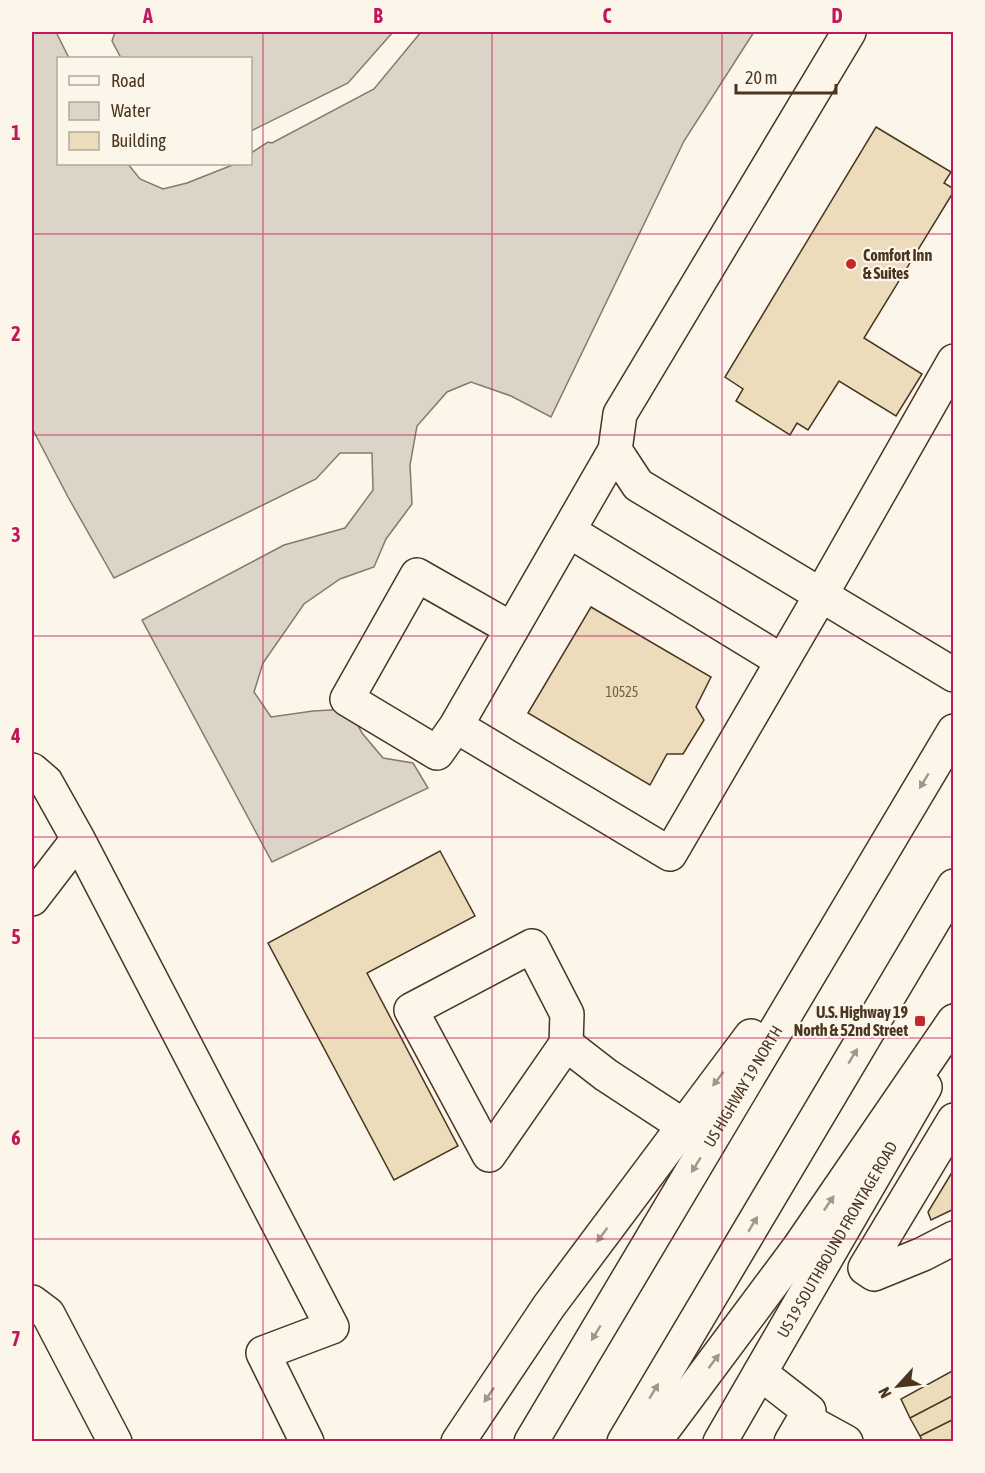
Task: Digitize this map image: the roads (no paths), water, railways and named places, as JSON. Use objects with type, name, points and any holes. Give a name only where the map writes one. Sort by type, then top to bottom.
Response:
[{"type":"main road","points":[[512,629],[417,574],[347,699],[437,753],[456,726],[569,531],[615,450],[620,414],[849,32]]},
{"type":"main road","points":[[456,726],[670,854],[954,361]]},
{"type":"main road","points":[[615,450],[638,485],[954,675]]},
{"type":"main road","points":[[569,531],[782,661]]},
{"type":"main road","name":"US HIGHWAY 19 NORTH","points":[[531,1442],[954,731]]},
{"type":"main road","points":[[32,770],[46,782],[78,839],[332,1327],[263,1353],[307,1442]]},
{"type":"main road","points":[[32,899],[78,839]]},
{"type":"main road","points":[[624,1442],[954,886]]},
{"type":"main road","points":[[458,1442],[549,1306],[854,898]]},
{"type":"main road","points":[[531,946],[567,1014],[566,1044],[489,1155],[411,1010],[531,946]]},
{"type":"main road","points":[[654,1442],[800,1246],[954,1021]]},
{"type":"main road","name":"US 19 SOUTHBOUND FRONTAGE ROAD","points":[[720,1442],[954,1037]]},
{"type":"main road","points":[[566,1044],[606,1075],[684,1126]]},
{"type":"main road","points":[[954,1120],[865,1268],[874,1274],[923,1254],[954,1238]]},
{"type":"main road","points":[[32,1302],[48,1314],[115,1442]]},
{"type":"main road","points":[[760,1373],[809,1411],[798,1430],[846,1442]]},
{"type":"water","points":[[32,32],[56,32],[68,57],[57,57],[57,165],[129,165],[140,179],[163,189],[187,183],[232,165],[252,165],[252,152],[268,142],[272,143],[374,89],[421,32],[754,32],[684,141],[551,417],[511,396],[471,382],[447,392],[417,426],[410,465],[412,504],[386,539],[374,567],[340,579],[304,604],[263,663],[254,692],[271,717],[349,709],[362,733],[383,758],[413,763],[428,788],[272,862],[142,620],[284,545],[345,528],[373,490],[372,453],[340,453],[316,479],[114,578],[32,428]]},
{"type":"water","points":[[115,32],[393,32],[348,83],[252,131],[252,57],[120,57],[112,41]]},
{"type":"place","name":"Comfort Inn & Suites","points":[[851,264]]},
{"type":"place","name":"U.S. Highway 19 North & 52nd Street","points":[[920,1021]]}]
